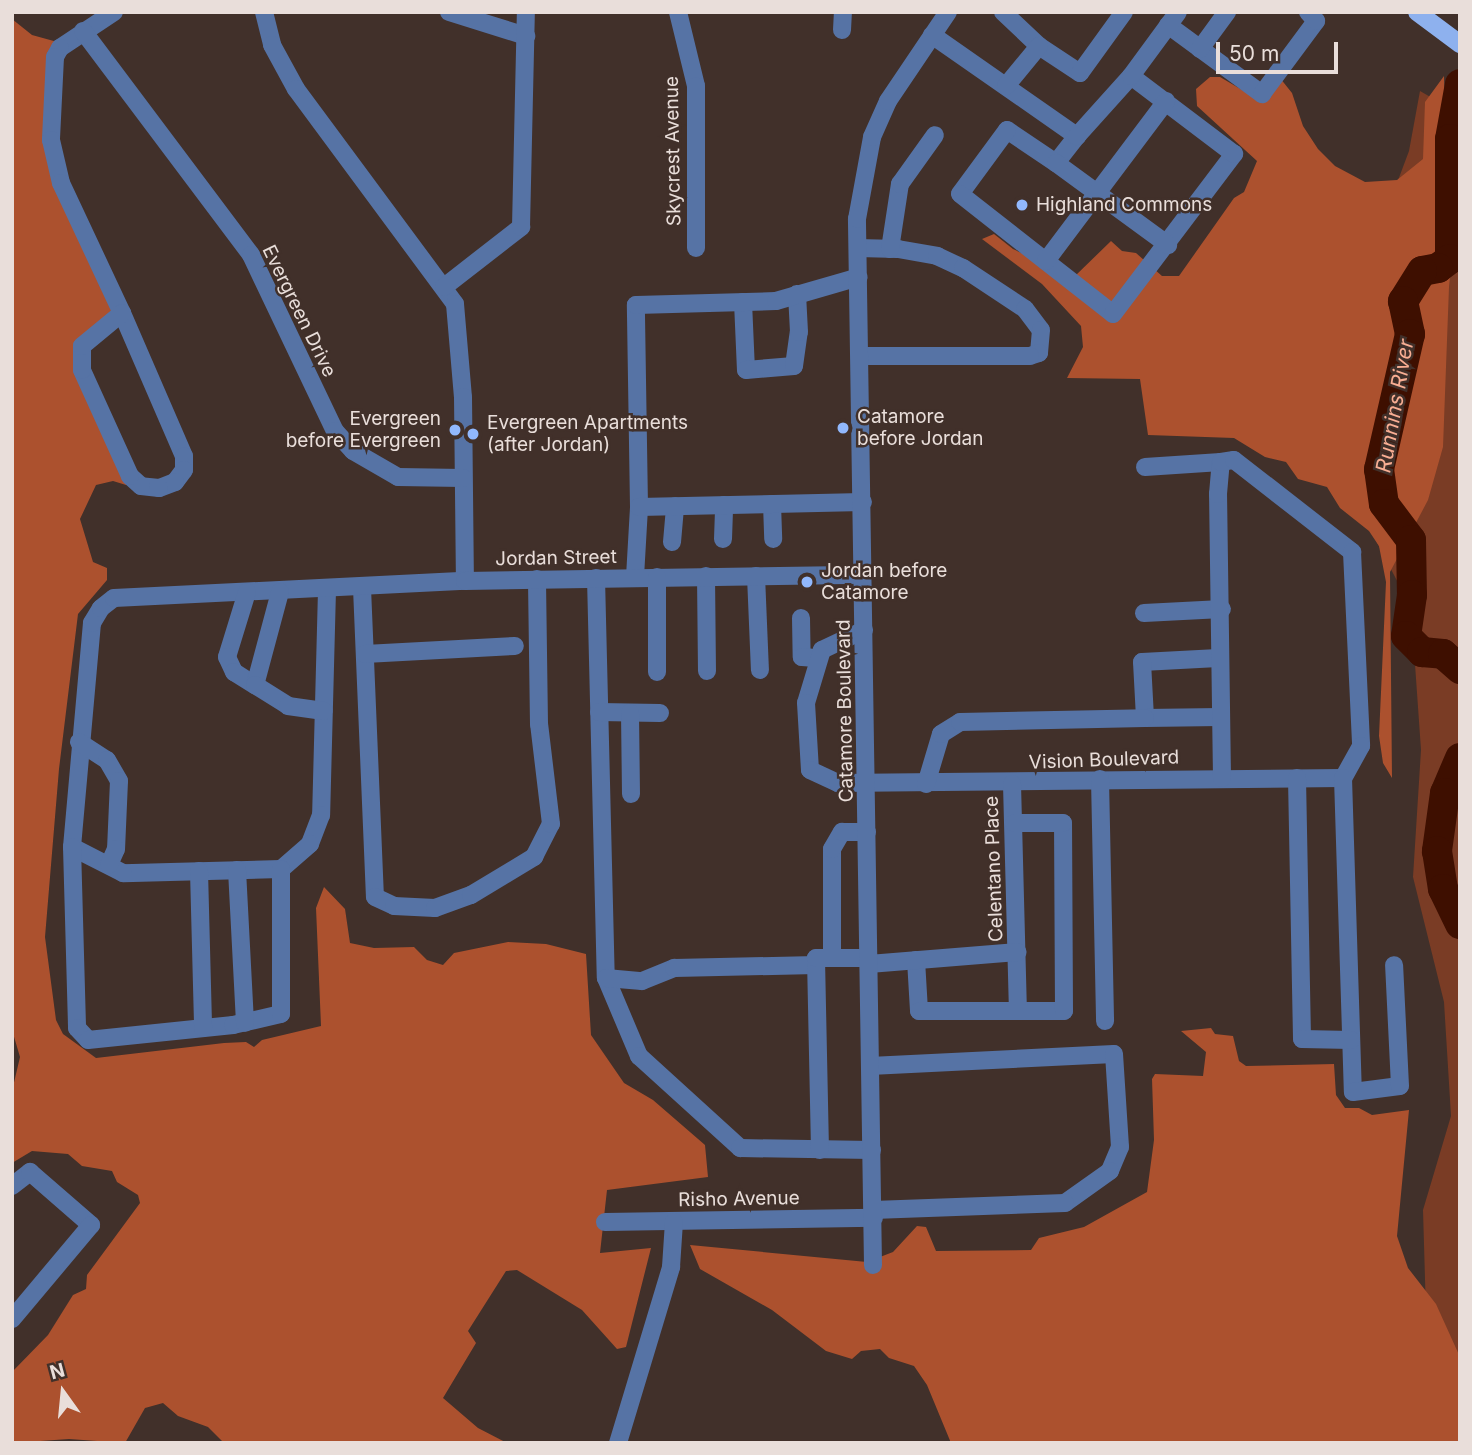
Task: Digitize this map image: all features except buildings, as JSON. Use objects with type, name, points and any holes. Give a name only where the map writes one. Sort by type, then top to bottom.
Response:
[{"type":"main road","points":[[1417,12],[1460,44]]},
{"type":"street","points":[[114,12],[83,31],[55,57],[51,140],[61,183],[121,313],[184,456],[184,470],[175,482],[159,488],[141,486],[130,476],[82,369],[82,346],[121,313]]},
{"type":"street","points":[[264,12],[272,45],[296,89],[455,304],[460,333],[465,581]]},
{"type":"street","points":[[449,12],[526,36]]},
{"type":"street","points":[[444,287],[521,227],[526,12]]},
{"type":"street","name":"Skycrest Avenue","points":[[678,12],[696,94],[696,248]]},
{"type":"street","name":"Catamore Boulevard","points":[[873,1265],[858,248],[861,177],[872,137],[888,101],[948,12]]},
{"type":"street","points":[[1003,12],[1039,46],[1080,73],[1124,12]]},
{"type":"street","points":[[1200,49],[1227,12]]},
{"type":"street","points":[[1056,163],[1131,76],[1170,17],[1200,49],[1262,94],[1316,22],[1308,12]]},
{"type":"street","name":"Evergreen Drive","points":[[83,31],[251,254],[335,430],[353,452],[398,477],[463,478]]},
{"type":"street","points":[[932,35],[1077,136]]},
{"type":"street","points":[[1006,86],[1039,46]]},
{"type":"street","points":[[1131,76],[1234,153],[1168,245],[1113,314],[960,194],[1007,130],[1168,245]]},
{"type":"street","points":[[1046,261],[1166,101]]},
{"type":"street","points":[[890,248],[901,184],[935,135]]},
{"type":"street","points":[[858,248],[890,248],[946,260],[1025,309],[1041,330],[1039,353],[1011,357],[861,356]]},
{"type":"street","points":[[635,577],[639,507],[636,305],[776,301],[859,277]]},
{"type":"street","points":[[743,302],[746,370],[794,366],[799,332],[797,294]]},
{"type":"street","points":[[1145,467],[1234,460],[1352,552],[1361,746],[1343,778],[1353,1092],[1400,1086],[1394,965]]},
{"type":"street","points":[[1221,462],[1222,609],[1218,658],[1222,778]]},
{"type":"street","points":[[639,507],[863,502]]},
{"type":"street","points":[[772,504],[773,539]]},
{"type":"street","points":[[723,539],[724,505]]},
{"type":"street","points":[[672,542],[675,506]]},
{"type":"street","name":"Jordan Street","points":[[203,1028],[88,1040],[80,1036],[72,846],[79,742],[92,623],[101,608],[132,595],[280,592],[537,579],[864,575]]},
{"type":"street","points":[[706,576],[708,671]]},
{"type":"street","points":[[756,576],[760,670]]},
{"type":"street","points":[[657,577],[657,672]]},
{"type":"street","points":[[596,578],[606,978],[639,1056],[740,1148],[872,1150]]},
{"type":"street","points":[[362,588],[375,897],[394,906],[435,908],[471,895],[534,857],[551,824],[539,724],[537,579]]},
{"type":"street","points":[[72,846],[123,873],[281,869],[310,844],[321,815],[327,590]]},
{"type":"street","points":[[255,685],[280,592]]},
{"type":"street","points":[[249,593],[227,657],[234,672],[288,706],[324,711]]},
{"type":"street","points":[[1144,613],[1222,609]]},
{"type":"street","points":[[801,618],[802,657],[816,658],[843,638],[864,630]]},
{"type":"street","points":[[365,654],[515,646]]},
{"type":"street","name":"Vision Boulevard","points":[[816,658],[806,703],[810,769],[838,783],[1012,784],[1100,779],[1343,778]]},
{"type":"street","points":[[1145,719],[1142,662],[1218,658]]},
{"type":"street","points":[[599,712],[660,713]]},
{"type":"street","points":[[630,713],[631,794]]},
{"type":"street","points":[[926,784],[942,734],[960,722],[1220,717]]},
{"type":"street","points":[[79,742],[107,760],[119,781],[116,849],[109,865]]},
{"type":"street","points":[[1297,778],[1302,1038],[1351,1040]]},
{"type":"street","points":[[1100,779],[1105,1021]]},
{"type":"street","name":"Celentano Place","points":[[1012,784],[1018,1011]]},
{"type":"street","points":[[916,960],[919,1011],[1064,1011],[1063,823],[1014,823]]},
{"type":"street","points":[[820,1150],[824,961],[832,849],[842,832],[867,832]]},
{"type":"street","points":[[200,871],[203,1028],[272,1019],[285,1005],[281,869]]},
{"type":"street","points":[[237,870],[245,1023]]},
{"type":"street","points":[[606,978],[642,981],[674,968],[916,960],[1018,952]]},
{"type":"street","name":"Risho Avenue","points":[[605,1222],[874,1214],[1065,1203],[1110,1171],[1120,1147],[1114,1054],[870,1066]]},
{"type":"street","points":[[12,1186],[30,1172],[90,1225],[12,1319]]},
{"type":"street","points":[[618,1443],[671,1267],[674,1222]]},
{"type":"shaded area","points":[[12,19],[32,35],[61,43],[50,139],[117,305],[80,349],[129,475],[126,485],[113,481],[96,485],[80,519],[93,562],[107,568],[107,580],[78,614],[59,769],[45,937],[56,1020],[63,1034],[96,1058],[224,1043],[246,1042],[254,1047],[262,1040],[321,1026],[316,908],[324,887],[345,909],[350,943],[374,948],[414,947],[427,960],[443,965],[454,953],[508,942],[546,944],[586,954],[591,1035],[624,1083],[653,1100],[705,1145],[708,1177],[607,1190],[600,1253],[651,1248],[626,1347],[617,1349],[582,1310],[517,1270],[506,1271],[468,1331],[476,1343],[443,1398],[478,1428],[507,1443],[224,1443],[208,1427],[178,1416],[163,1403],[145,1408],[125,1443],[69,1439],[12,1443],[12,1372],[48,1335],[73,1295],[86,1289],[87,1275],[140,1203],[138,1195],[117,1182],[112,1171],[82,1166],[68,1154],[32,1151],[12,1163],[12,1091],[20,1057],[12,1030]]},
{"type":"shaded area","points":[[1444,76],[1446,152],[1457,208],[1449,287],[1443,447],[1428,500],[1390,572],[1392,778],[1383,763],[1379,736],[1386,582],[1379,546],[1369,531],[1340,508],[1327,487],[1298,479],[1286,462],[1265,457],[1234,438],[1148,435],[1140,379],[1067,378],[1083,347],[1081,326],[1042,284],[982,239],[994,234],[1013,249],[1074,277],[1111,241],[1122,251],[1136,253],[1162,276],[1179,276],[1234,198],[1244,192],[1257,161],[1197,106],[1196,89],[1210,77],[1220,77],[1249,94],[1280,78],[1292,93],[1303,126],[1318,149],[1335,166],[1365,182],[1397,180],[1423,159],[1425,102]]},
{"type":"shaded area","points":[[1420,91],[1460,114],[1460,1443],[1427,1348],[1423,1210],[1451,1116],[1444,1002],[1413,877],[1421,750],[1414,650],[1405,596],[1373,535],[1394,191],[1409,151]]},
{"type":"shaded area","points":[[1211,1028],[1215,1034],[1233,1036],[1239,1061],[1246,1066],[1334,1064],[1336,1095],[1345,1108],[1359,1108],[1372,1115],[1409,1110],[1397,1236],[1408,1268],[1436,1304],[1460,1357],[1460,1443],[951,1443],[927,1385],[914,1366],[889,1358],[880,1349],[861,1351],[852,1359],[826,1351],[772,1310],[700,1269],[690,1245],[867,1262],[893,1252],[917,1226],[926,1227],[936,1251],[1031,1250],[1039,1238],[1084,1227],[1147,1192],[1154,1140],[1152,1079],[1155,1074],[1203,1076],[1206,1052],[1181,1031]]},
{"type":"waterway","name":"Runnins River","points":[[1460,84],[1450,139],[1450,259],[1438,268],[1422,271],[1403,301],[1410,334],[1379,469],[1384,504],[1411,540],[1412,595],[1406,636],[1422,652],[1443,654],[1460,669]]},
{"type":"waterway","name":"Runnins River","points":[[1460,758],[1445,793],[1437,851],[1443,889],[1460,924]]},
{"type":"place","name":"Highland Commons","points":[[1022,205]]},
{"type":"place","name":"Catamore before Jordan","points":[[843,428]]},
{"type":"place","name":"Evergreen before Evergreen","points":[[455,430]]},
{"type":"place","name":"Evergreen Apartments (after Jordan)","points":[[473,434]]},
{"type":"place","name":"Jordan before Catamore","points":[[807,582]]}]
